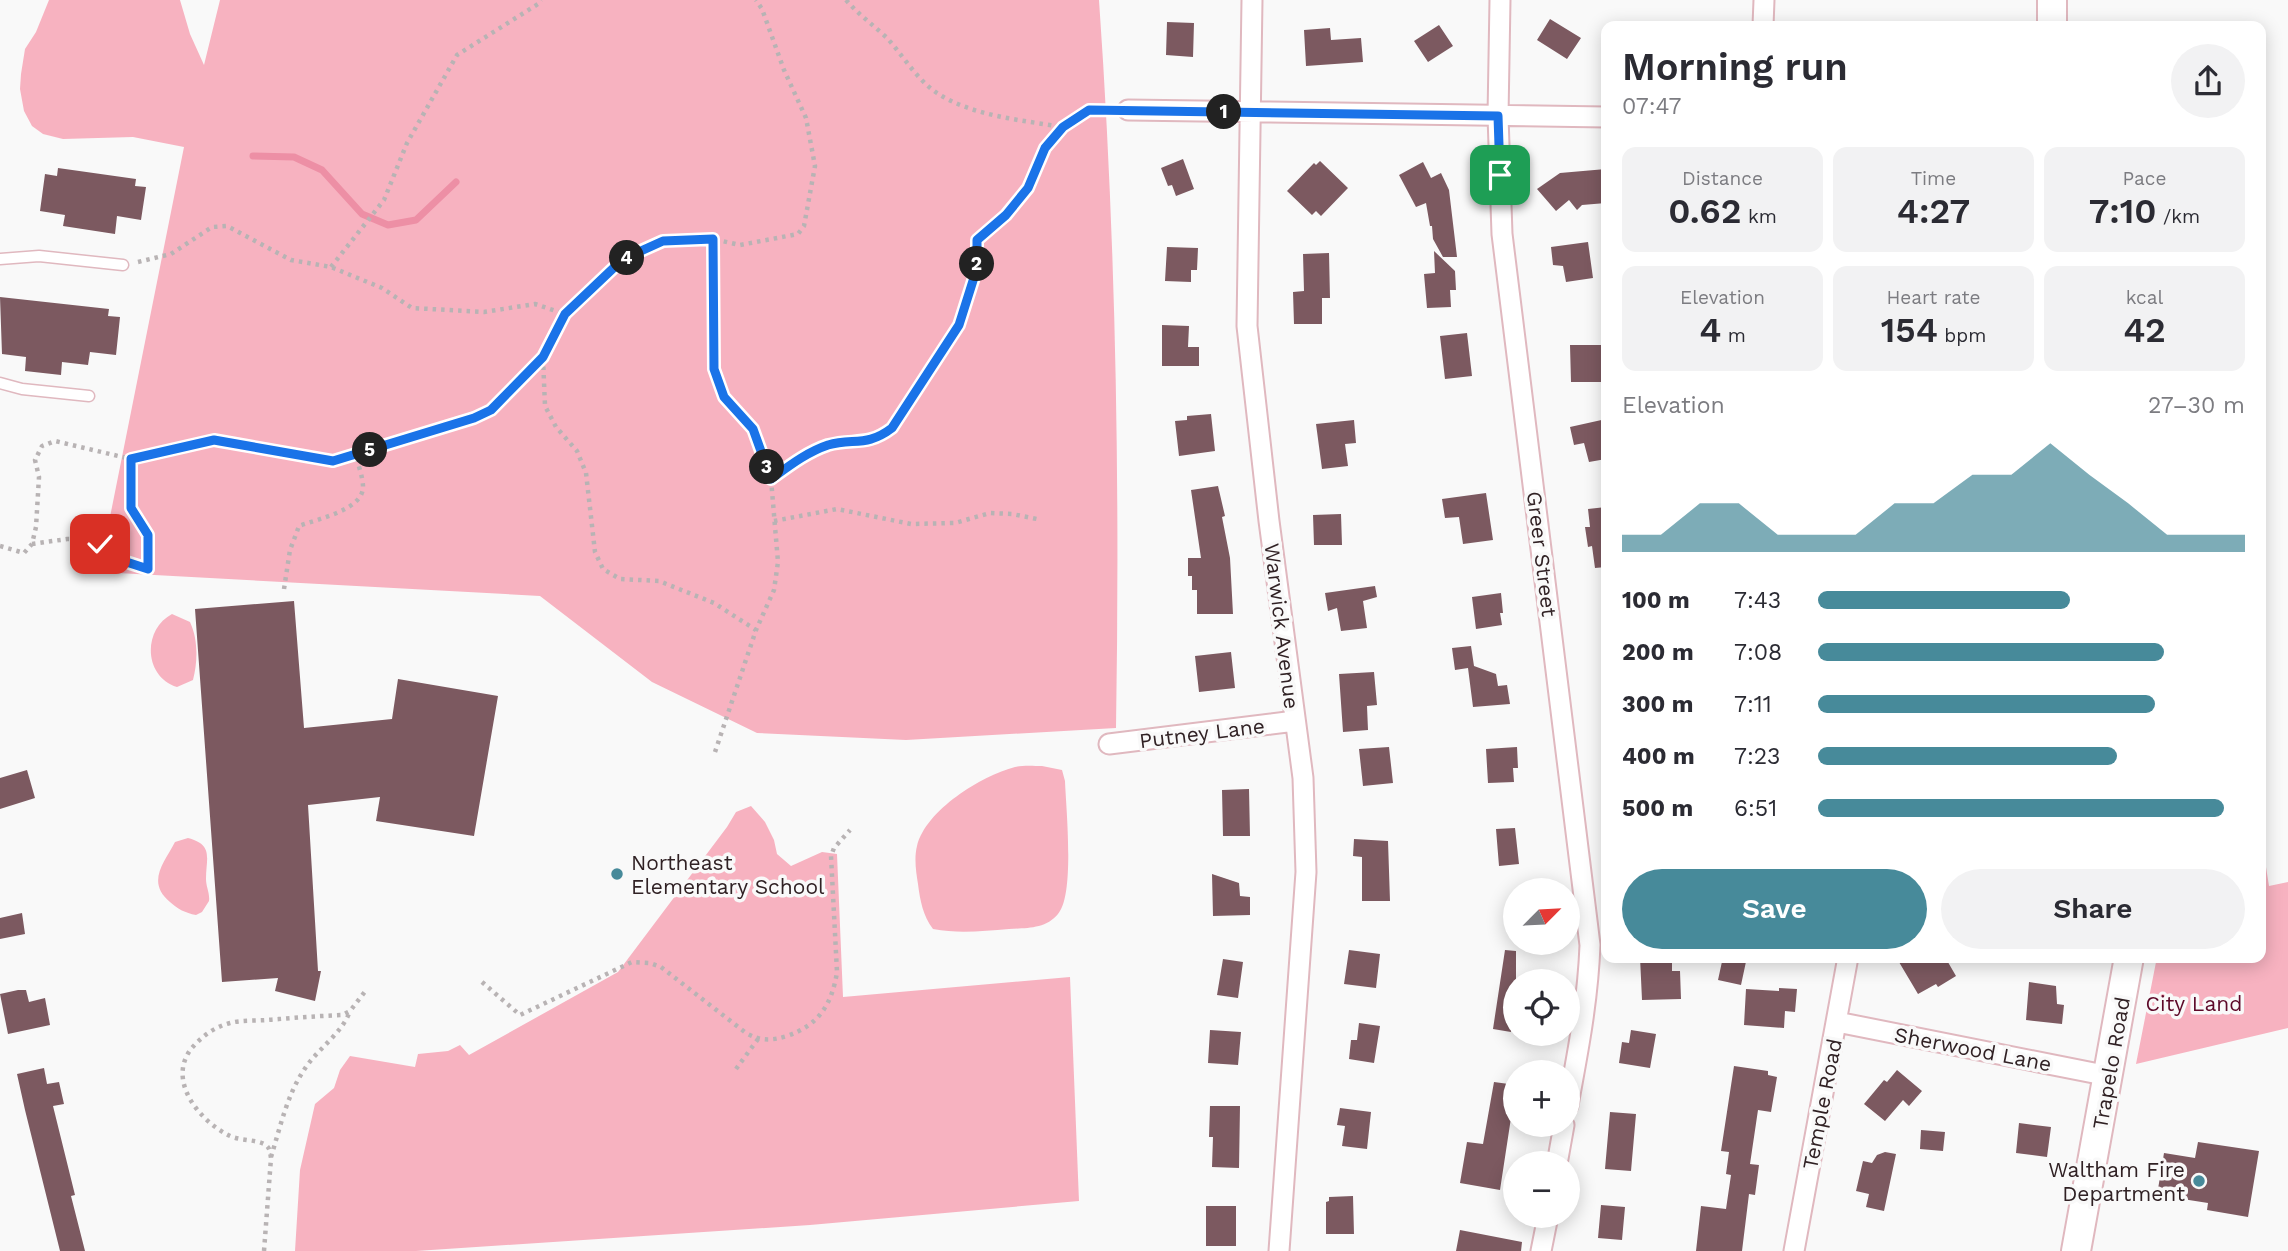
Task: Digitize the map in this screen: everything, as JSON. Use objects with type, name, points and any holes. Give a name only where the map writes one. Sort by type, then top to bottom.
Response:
[{"type":"main road","points":[[2052,0],[2052,21]]},
{"type":"main road","name":"Trapelo Road","points":[[2076,1251],[2128,963]]},
{"type":"street","name":"Warwick Avenue","points":[[1252,0],[1247,326],[1303,778],[1306,872],[1279,1251]]},
{"type":"street","name":"Greer Street","points":[[1500,0],[1498,116],[1502,234],[1590,945],[1589,980],[1576,1060]]},
{"type":"street","points":[[1763,21],[1764,0]]},
{"type":"street","points":[[1128,110],[1601,117]]},
{"type":"street","name":"Putney Lane","points":[[1110,744],[1294,721]]},
{"type":"street","name":"Temple Road","points":[[1794,1251],[1846,963]]},
{"type":"street","name":"Sherwood Lane","points":[[1837,1022],[2109,1076]]},
{"type":"street","points":[[1541,1251],[1546,1228]]},
{"type":"lane","points":[[0,259],[39,256],[123,265]]},
{"type":"lane","points":[[0,383],[22,389],[89,396]]},
{"type":"path","points":[[331,268],[384,200],[407,143],[457,55],[538,5],[541,0]]},
{"type":"path","points":[[0,546],[24,553],[32,544],[36,527],[39,477],[35,460],[41,446],[55,441],[131,459],[214,440],[333,461],[474,418],[491,410],[543,357],[565,314],[623,259],[663,241],[713,239],[740,245],[798,234],[804,226],[815,166],[806,118],[756,0]]},
{"type":"path","points":[[846,0],[936,92],[956,103],[1006,118],[1063,127]]},
{"type":"path","points":[[771,479],[805,455],[830,445],[867,442],[892,428],[959,325],[977,268],[977,240],[1006,215],[1028,188],[1045,148],[1063,127],[1089,110],[1128,110]]},
{"type":"path","points":[[123,265],[170,254],[212,227],[227,226],[291,260],[331,268],[382,288],[412,308],[484,312],[534,304],[565,314]]},
{"type":"path","points":[[713,239],[714,369],[724,397],[753,429],[771,479],[778,562],[775,590],[756,630],[715,752]]},
{"type":"path","points":[[543,357],[545,406],[556,427],[577,451],[586,473],[595,552],[603,569],[620,579],[659,580],[714,603],[756,630]]},
{"type":"path","points":[[284,589],[290,550],[299,526],[354,505],[362,496],[363,486],[355,454]]},
{"type":"path","points":[[32,544],[67,539],[93,540],[100,544],[108,556],[148,572],[148,535],[131,508],[131,459]]},
{"type":"path","points":[[774,521],[837,509],[911,524],[955,523],[990,513],[1037,519]]},
{"type":"path","points":[[482,982],[520,1015],[632,962],[650,963],[661,967],[746,1033],[758,1039],[768,1040],[798,1033],[817,1020],[830,1002],[837,972],[831,856],[834,848],[850,830]]},
{"type":"path","points":[[264,1251],[271,1158],[291,1096],[301,1073],[315,1053],[345,1024],[350,1011],[367,989]]},
{"type":"path","points":[[271,1158],[269,1148],[263,1143],[229,1135],[195,1108],[186,1092],[181,1074],[186,1056],[197,1042],[212,1030],[231,1022],[342,1015],[350,1011]]},
{"type":"path","points":[[736,1069],[758,1039]]},
{"type":"green space","points":[[49,0],[180,0],[190,34],[204,65],[220,0],[1099,0],[1115,364],[1116,728],[906,740],[757,733],[652,682],[540,596],[99,572],[184,147],[133,137],[63,139],[43,134],[32,126],[24,111],[20,89],[21,74],[25,49],[36,32]]},
{"type":"green space","points":[[172,614],[190,622],[196,650],[193,680],[177,687],[158,674],[151,653],[155,631],[162,621]]},
{"type":"green space","points":[[1042,766],[1062,770],[1065,781],[1068,871],[1063,904],[1058,914],[1048,923],[1029,928],[971,932],[933,929],[922,908],[916,870],[916,851],[922,833],[943,808],[971,786],[1015,767]]},
{"type":"green space","points":[[751,806],[765,822],[774,840],[777,854],[791,866],[822,852],[837,854],[843,997],[1070,977],[1079,1201],[810,1225],[416,1251],[295,1251],[300,1170],[315,1104],[334,1088],[340,1070],[350,1056],[415,1067],[418,1054],[448,1051],[460,1045],[469,1055],[618,972],[736,812]]},
{"type":"green space","points":[[188,838],[202,844],[207,853],[209,901],[202,912],[196,915],[170,902],[163,895],[158,880],[162,865],[175,842]]},
{"type":"green space","name":"City Land","points":[[2266,867],[2269,886],[2288,882],[2288,1028],[2136,1064],[2156,963],[2266,963]]},
{"type":"building","points":[[1550,19],[1581,38],[1567,59],[1537,40]]},
{"type":"building","points":[[1167,22],[1194,23],[1193,57],[1166,55]]},
{"type":"building","points":[[1439,25],[1453,46],[1428,62],[1414,41]]},
{"type":"building","points":[[1330,28],[1331,40],[1361,38],[1363,62],[1306,66],[1304,30]]},
{"type":"building","points":[[1183,159],[1194,189],[1176,196],[1172,185],[1168,186],[1161,168]]},
{"type":"building","points":[[1320,161],[1348,188],[1321,216],[1316,211],[1312,215],[1287,191],[1314,163],[1316,165]]},
{"type":"building","points":[[1423,162],[1431,178],[1441,173],[1449,190],[1457,257],[1443,257],[1433,239],[1426,203],[1416,207],[1399,175]]},
{"type":"building","points":[[58,168],[136,179],[135,186],[146,187],[141,220],[117,216],[115,234],[63,226],[65,215],[40,211],[45,174],[57,176]]},
{"type":"building","points":[[1601,169],[1601,203],[1582,205],[1577,210],[1569,200],[1556,211],[1537,189],[1560,173]]},
{"type":"building","points":[[1588,242],[1593,278],[1566,282],[1563,266],[1553,265],[1551,247]]},
{"type":"building","points":[[1167,247],[1198,248],[1197,270],[1191,270],[1191,282],[1165,281]]},
{"type":"building","points":[[1434,251],[1455,271],[1456,290],[1450,290],[1451,307],[1427,308],[1424,274],[1435,273]]},
{"type":"building","points":[[1329,253],[1330,298],[1322,298],[1322,324],[1294,324],[1293,292],[1304,291],[1303,254]]},
{"type":"building","points":[[0,297],[109,309],[108,316],[120,317],[116,355],[90,352],[88,365],[62,362],[61,375],[25,371],[26,357],[2,354]]},
{"type":"building","points":[[1162,325],[1189,326],[1188,347],[1199,347],[1199,366],[1162,366]]},
{"type":"building","points":[[1467,333],[1472,376],[1445,379],[1440,336]]},
{"type":"building","points":[[1570,345],[1601,345],[1601,382],[1571,382]]},
{"type":"building","points":[[1211,414],[1215,451],[1179,456],[1175,421],[1187,420],[1187,416]]},
{"type":"building","points":[[1354,420],[1356,443],[1345,444],[1348,466],[1322,469],[1316,424]]},
{"type":"building","points":[[1601,420],[1601,460],[1589,462],[1584,443],[1574,445],[1570,427]]},
{"type":"building","points":[[1218,486],[1230,558],[1233,614],[1197,614],[1197,590],[1192,590],[1192,576],[1188,576],[1188,558],[1201,558],[1191,490]]},
{"type":"building","points":[[1486,493],[1493,540],[1463,544],[1459,517],[1445,518],[1442,499]]},
{"type":"building","points":[[1601,508],[1601,567],[1595,568],[1592,546],[1588,547],[1585,527],[1590,527],[1588,509]]},
{"type":"building","points":[[1341,514],[1342,545],[1314,545],[1313,515]]},
{"type":"building","points":[[1375,586],[1377,597],[1363,601],[1367,628],[1341,631],[1337,608],[1328,611],[1325,593]]},
{"type":"building","points":[[1501,593],[1502,625],[1476,629],[1472,597]]},
{"type":"building","points":[[294,601],[304,728],[392,719],[398,679],[498,696],[474,836],[376,821],[380,797],[308,805],[318,971],[321,971],[315,1001],[275,991],[278,978],[222,982],[195,609]]},
{"type":"building","points":[[1471,646],[1474,666],[1496,674],[1498,686],[1507,685],[1510,704],[1473,707],[1468,668],[1455,670],[1452,648]]},
{"type":"building","points":[[1231,652],[1235,688],[1199,692],[1195,656]]},
{"type":"building","points":[[1374,672],[1377,705],[1367,706],[1368,730],[1343,732],[1339,674]]},
{"type":"building","points":[[1389,747],[1393,783],[1363,786],[1359,749]]},
{"type":"building","points":[[1517,747],[1518,768],[1513,768],[1514,782],[1488,783],[1486,749]]},
{"type":"building","points":[[27,770],[35,798],[0,809],[0,778]]},
{"type":"building","points":[[1249,789],[1250,836],[1223,836],[1222,790]]},
{"type":"building","points":[[1515,828],[1519,864],[1499,866],[1496,829]]},
{"type":"building","points":[[1354,839],[1388,841],[1390,901],[1362,901],[1362,857],[1353,856]]},
{"type":"building","points":[[1212,874],[1239,883],[1240,896],[1250,897],[1250,915],[1213,916]]},
{"type":"building","points":[[22,913],[25,934],[0,939],[0,918]]},
{"type":"building","points":[[1349,950],[1380,954],[1376,988],[1344,984]]},
{"type":"building","points":[[1504,956],[1516,956],[1516,969],[1503,969],[1503,1031],[1493,1029]]},
{"type":"building","points":[[1223,959],[1243,962],[1238,998],[1217,995]]},
{"type":"building","points":[[1640,963],[1672,963],[1672,971],[1680,971],[1681,999],[1642,1000]]},
{"type":"building","points":[[1722,963],[1746,963],[1741,985],[1718,980]]},
{"type":"building","points":[[1900,963],[1948,963],[1956,976],[1938,987],[1936,984],[1918,994]]},
{"type":"building","points":[[2029,982],[2056,986],[2057,1004],[2064,1005],[2062,1024],[2026,1020]]},
{"type":"building","points":[[1779,988],[1797,989],[1795,1012],[1785,1011],[1784,1028],[1744,1025],[1746,989],[1779,991]]},
{"type":"building","points":[[26,990],[29,1002],[45,998],[50,1025],[8,1034],[0,994]]},
{"type":"building","points":[[1359,1023],[1380,1026],[1374,1063],[1349,1059],[1351,1040],[1357,1040]]},
{"type":"building","points":[[1210,1030],[1241,1032],[1238,1065],[1208,1063]]},
{"type":"building","points":[[1631,1030],[1656,1034],[1650,1068],[1619,1063],[1622,1042],[1629,1043]]},
{"type":"building","points":[[1734,1066],[1768,1071],[1768,1075],[1777,1077],[1771,1112],[1758,1110],[1750,1164],[1759,1165],[1755,1195],[1749,1194],[1742,1251],[1696,1251],[1701,1206],[1726,1209],[1731,1175],[1726,1174],[1729,1152],[1721,1151]]},
{"type":"building","points":[[44,1068],[47,1084],[59,1082],[64,1104],[53,1106],[75,1195],[71,1196],[85,1251],[60,1251],[25,1110],[17,1074]]},
{"type":"building","points":[[1897,1070],[1922,1091],[1909,1106],[1903,1100],[1885,1121],[1864,1104],[1884,1080],[1887,1082]]},
{"type":"building","points":[[1494,1082],[1503,1083],[1503,1137],[1508,1137],[1506,1151],[1503,1151],[1500,1190],[1460,1183],[1467,1142],[1483,1144]]},
{"type":"building","points":[[1210,1106],[1240,1106],[1239,1168],[1212,1167]]},
{"type":"building","points":[[1340,1108],[1371,1112],[1367,1149],[1342,1146],[1345,1126],[1337,1125]]},
{"type":"building","points":[[1610,1112],[1636,1114],[1631,1171],[1605,1169]]},
{"type":"building","points":[[2019,1123],[2051,1127],[2047,1157],[2016,1153]]},
{"type":"building","points":[[1921,1130],[1945,1132],[1943,1151],[1920,1149]]},
{"type":"building","points":[[2198,1142],[2259,1151],[2248,1217],[2207,1210],[2208,1203],[2157,1195],[2164,1153],[2195,1158]]},
{"type":"building","points":[[1885,1152],[1896,1154],[1884,1211],[1866,1207],[1869,1194],[1856,1191],[1863,1161],[1872,1163],[1877,1155]]},
{"type":"building","points":[[1353,1196],[1354,1234],[1326,1234],[1326,1202],[1329,1197]]},
{"type":"building","points":[[1601,1205],[1625,1207],[1622,1240],[1598,1238]]},
{"type":"building","points":[[1206,1206],[1236,1206],[1236,1246],[1206,1246]]},
{"type":"building","points":[[1460,1230],[1522,1242],[1521,1251],[1456,1251]]},
{"type":"waterway","points":[[253,156],[294,157],[322,170],[362,214],[388,225],[416,220],[456,182]]},
{"type":"place","name":"Northeast Elementary School","points":[[617,874]]},
{"type":"place","name":"Waltham Fire Department","points":[[2199,1181]]},
{"type":"route","points":[[100,544],[108,556],[148,569],[148,535],[131,508],[131,459],[214,440],[333,461],[474,418],[491,410],[543,357],[565,314],[623,259],[663,241],[713,239],[714,369],[724,397],[753,429],[771,479],[805,455],[830,445],[867,442],[881,436],[892,428],[959,325],[977,268],[977,240],[1006,215],[1028,188],[1045,148],[1063,127],[1089,110],[1498,116],[1500,175]]}]
